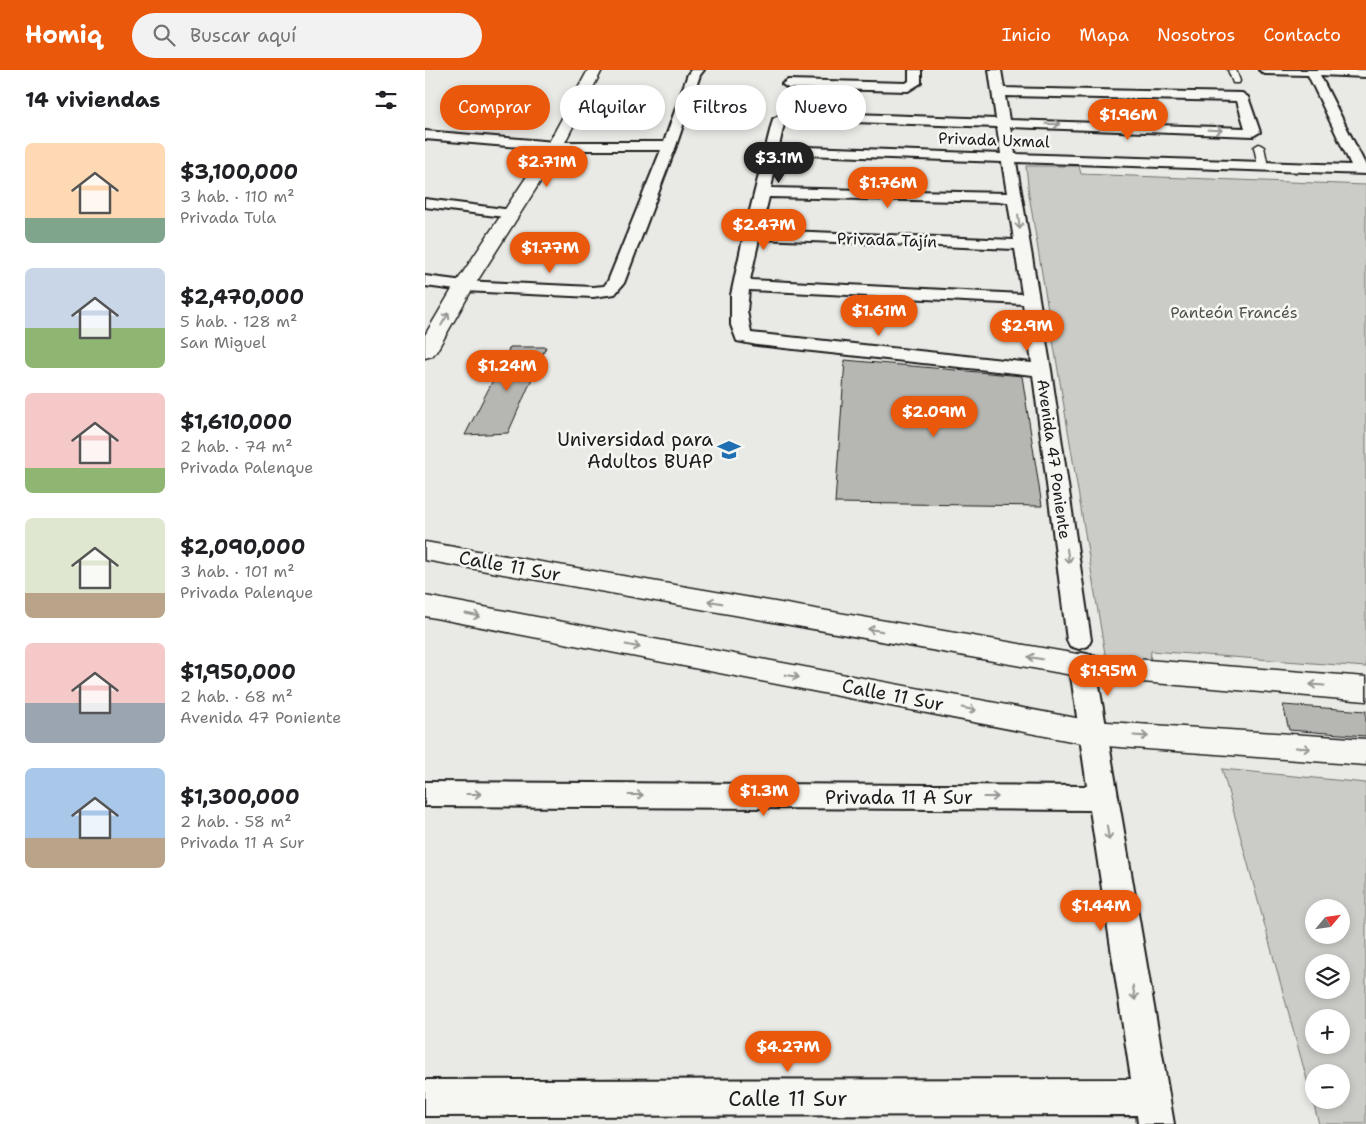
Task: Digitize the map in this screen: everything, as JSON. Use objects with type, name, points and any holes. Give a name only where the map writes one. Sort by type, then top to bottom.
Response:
[{"type":"main road","points":[[425,352],[464,286],[555,146],[595,70]]},
{"type":"main road","name":"Calle 11 Sur","points":[[425,551],[1082,656],[1366,688]]},
{"type":"main road","name":"Calle 11 Sur","points":[[425,606],[1092,733],[1366,752]]},
{"type":"street","points":[[425,281],[464,286],[593,292],[609,290],[616,283],[669,146],[694,74],[698,70]]},
{"type":"street","points":[[787,83],[908,87],[915,82],[915,70]]},
{"type":"street","name":"Avenida 47 Poniente","points":[[995,70],[1000,92],[1021,245],[1042,370],[1092,733],[1154,1110]]},
{"type":"street","points":[[1231,70],[1236,81]]},
{"type":"street","points":[[1265,70],[1366,73]]},
{"type":"street","points":[[1313,72],[1363,170]]},
{"type":"street","points":[[1000,92],[1242,97],[1253,132],[1004,122],[797,116],[785,118],[778,122],[752,234],[742,285],[739,328],[743,337],[757,340],[1042,370]]},
{"type":"street","points":[[425,136],[555,146],[669,146]]},
{"type":"street","points":[[1259,147],[1263,166]]},
{"type":"street","name":"Privada Uxmal","points":[[772,150],[1363,170]]},
{"type":"street","points":[[762,192],[1015,198]]},
{"type":"street","points":[[425,203],[512,214]]},
{"type":"street","name":"Privada Tajín","points":[[752,234],[1021,245]]},
{"type":"street","points":[[742,285],[1030,299]]},
{"type":"street","name":"Privada 11 A Sur","points":[[425,794],[1103,798]]},
{"type":"street","name":"Calle 11 Sur","points":[[425,1098],[1154,1110]]},
{"type":"green space","name":"Panteón Francés","points":[[1026,166],[1079,166],[1081,174],[1366,185],[1366,667],[1151,651],[1150,665],[1116,661],[1105,654],[1029,195]]},
{"type":"green space","points":[[1222,769],[1366,783],[1366,1124],[1319,1124],[1315,1109],[1350,1109],[1350,1064],[1305,1064],[1305,1073]]},
{"type":"building","points":[[510,347],[546,347],[508,433],[465,435]]},
{"type":"building","points":[[845,360],[1022,376],[1042,506],[835,503]]},
{"type":"building","points":[[1283,705],[1366,711],[1366,736],[1289,730]]},
{"type":"place","name":"Universidad para Adultos BUAP","points":[[729,450]]}]
